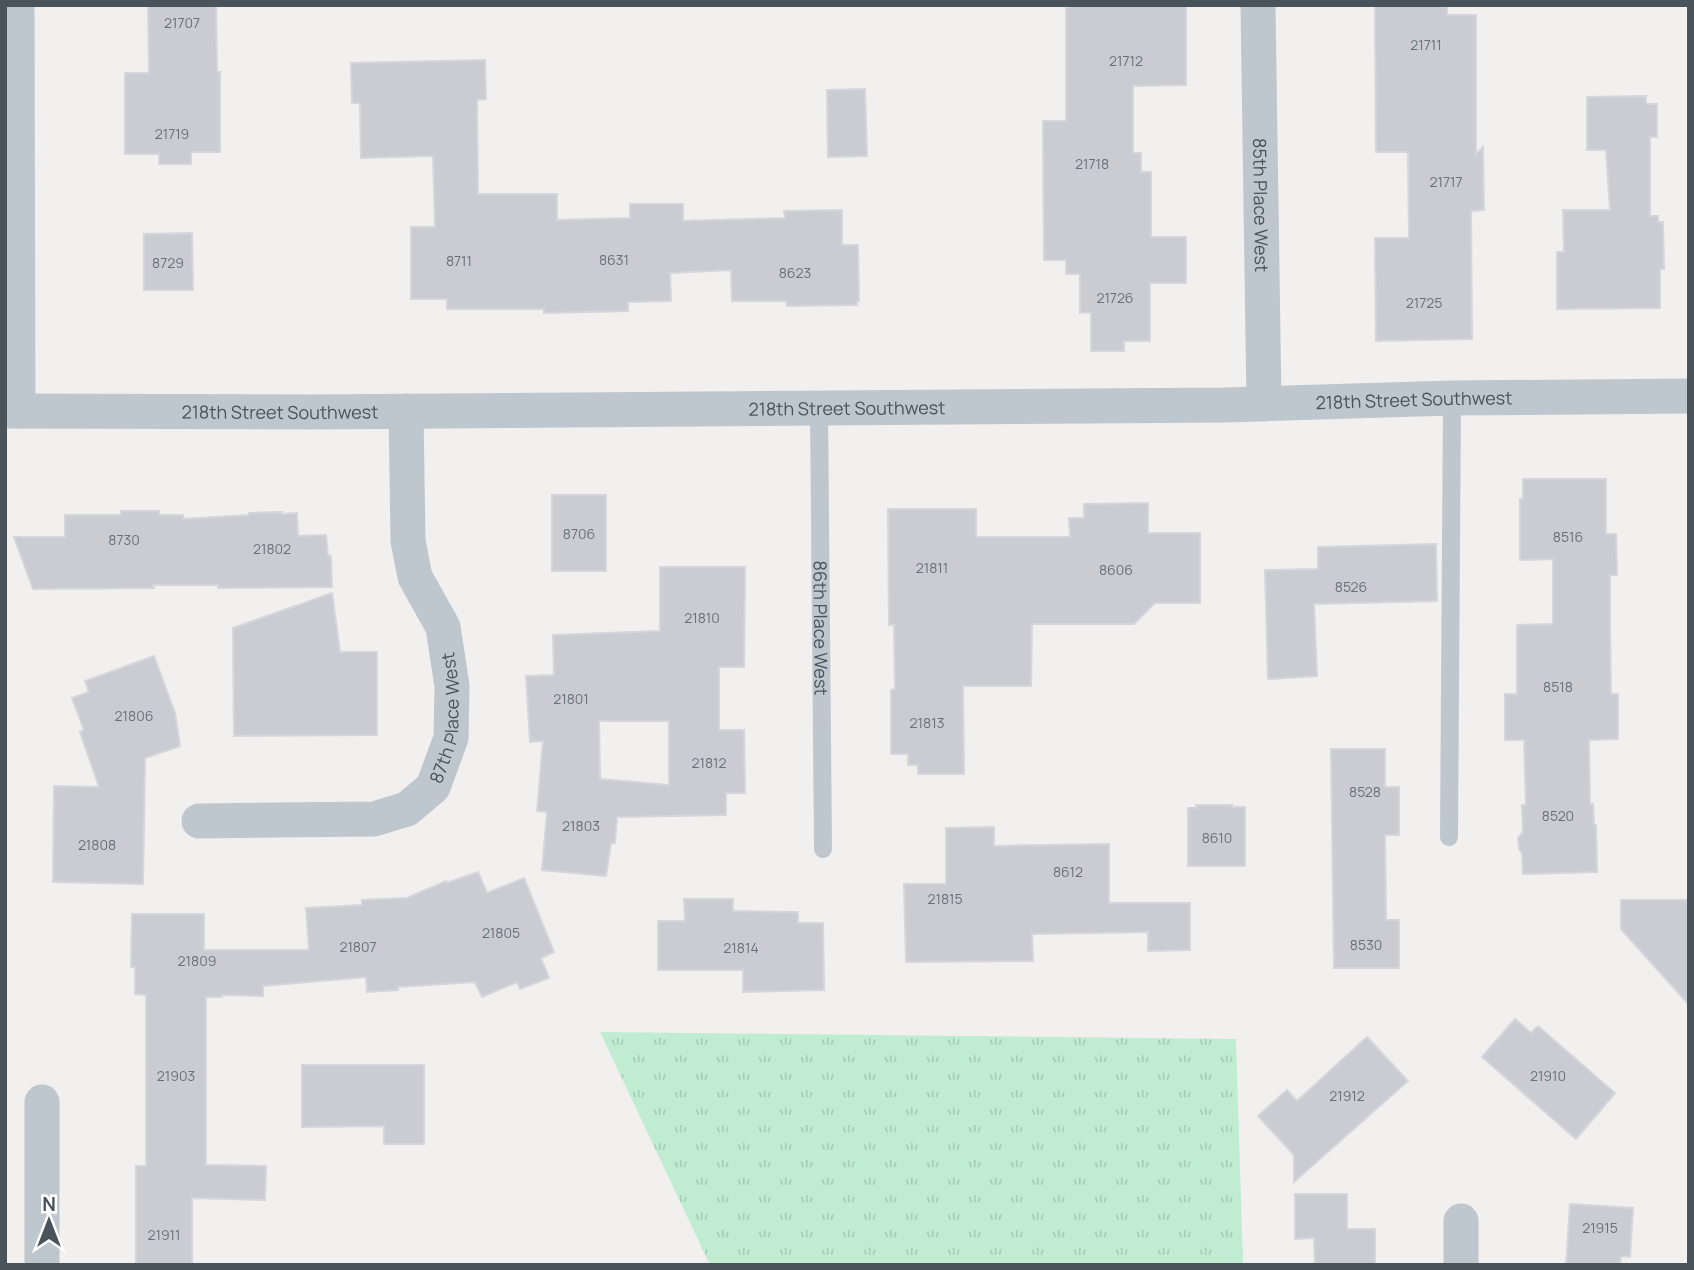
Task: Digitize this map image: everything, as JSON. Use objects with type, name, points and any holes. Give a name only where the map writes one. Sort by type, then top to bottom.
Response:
[{"type":"street","points":[[12,411],[17,5]]},
{"type":"street","name":"85th Place West","points":[[1258,5],[1264,404]]},
{"type":"street","name":"218th Street Southwest","points":[[12,411],[819,408],[1264,404],[1452,398],[1689,396]]},
{"type":"street","name":"87th Place West","points":[[199,821],[374,819],[407,809],[433,787],[451,738],[452,686],[443,627],[415,578],[408,541],[407,411]]},
{"type":"street","points":[[42,1102],[42,1265]]},
{"type":"street","points":[[1461,1221],[1461,1265]]},
{"type":"lane","points":[[1448,837],[1452,398]]},
{"type":"lane","name":"86th Place West","points":[[819,408],[822,849]]},
{"type":"green space","points":[[600,1032],[1236,1039],[1243,1265],[710,1265]]},
{"type":"building","points":[[148,5],[216,5],[217,72],[220,72],[220,152],[191,152],[191,164],[159,164],[159,154],[125,154],[125,73],[149,73]]},
{"type":"building","points":[[1186,5],[1186,85],[1133,86],[1133,153],[1141,153],[1141,172],[1151,172],[1151,237],[1186,237],[1186,283],[1150,283],[1150,341],[1124,341],[1124,351],[1091,351],[1091,312],[1080,313],[1080,274],[1066,274],[1066,260],[1044,260],[1043,121],[1066,121],[1066,7]]},
{"type":"building","points":[[1375,5],[1447,5],[1447,15],[1476,15],[1476,154],[1483,147],[1484,210],[1471,211],[1472,339],[1376,341],[1375,238],[1409,238],[1408,152],[1376,152]]},
{"type":"building","points":[[485,60],[486,99],[477,100],[478,194],[557,194],[557,220],[630,218],[630,204],[683,204],[683,221],[785,218],[784,211],[842,210],[842,245],[858,245],[857,305],[787,306],[786,301],[732,301],[731,270],[670,273],[671,301],[628,302],[628,311],[544,313],[544,309],[447,309],[447,299],[411,299],[411,227],[435,227],[433,156],[361,158],[360,103],[352,103],[351,63]]},
{"type":"building","points":[[865,89],[867,156],[828,157],[827,90]]},
{"type":"building","points":[[1646,96],[1646,104],[1657,104],[1657,137],[1650,137],[1650,216],[1658,216],[1658,222],[1663,222],[1664,269],[1660,269],[1660,308],[1557,309],[1557,252],[1564,252],[1563,210],[1610,210],[1606,150],[1587,150],[1587,97]]},
{"type":"building","points":[[192,233],[193,290],[144,290],[144,234]]},
{"type":"building","points":[[1523,479],[1606,479],[1606,534],[1616,534],[1617,575],[1610,575],[1610,627],[1611,694],[1618,694],[1618,739],[1589,740],[1590,804],[1593,804],[1596,825],[1597,872],[1523,874],[1518,838],[1523,832],[1522,805],[1526,805],[1524,740],[1505,740],[1505,694],[1517,694],[1517,625],[1553,624],[1553,559],[1520,560],[1520,499],[1523,499]]},
{"type":"building","points":[[552,495],[606,495],[606,571],[552,571]]},
{"type":"building","points":[[1148,503],[1148,533],[1200,533],[1200,603],[1155,603],[1134,624],[1032,624],[1031,686],[963,686],[964,774],[918,774],[918,765],[908,765],[908,754],[891,754],[891,690],[895,689],[894,625],[889,625],[888,509],[976,509],[976,537],[1070,537],[1069,518],[1084,518],[1084,504]]},
{"type":"building","points":[[121,511],[159,511],[159,515],[183,515],[183,519],[249,513],[297,513],[298,536],[326,535],[328,556],[331,556],[332,587],[218,588],[218,585],[153,585],[154,588],[33,589],[14,537],[65,537],[65,515],[121,515]]},
{"type":"building","points":[[1436,544],[1437,601],[1314,604],[1317,676],[1268,679],[1265,570],[1318,569],[1318,547]]},
{"type":"building","points":[[660,567],[745,567],[744,667],[719,667],[719,730],[744,730],[745,793],[726,793],[726,815],[617,817],[615,843],[611,843],[606,876],[542,870],[547,812],[537,811],[543,741],[530,742],[526,676],[554,675],[553,635],[660,631]],"holes":[[[599,721],[669,721],[669,785],[600,779]]]},
{"type":"building","points":[[332,593],[340,652],[377,652],[377,735],[234,736],[233,628]]},
{"type":"building","points":[[154,656],[175,713],[180,746],[145,758],[143,884],[53,882],[54,786],[99,787],[80,732],[84,730],[72,698],[89,692],[85,681]]},
{"type":"building","points":[[1331,749],[1385,749],[1385,787],[1399,787],[1399,835],[1385,835],[1386,920],[1399,920],[1399,968],[1334,968]]},
{"type":"building","points":[[1196,805],[1245,807],[1245,866],[1188,866],[1188,808],[1196,808]]},
{"type":"building","points":[[994,827],[994,846],[1109,844],[1109,903],[1190,903],[1190,950],[1148,951],[1148,932],[1032,934],[1033,961],[906,962],[904,884],[946,884],[946,828]]},
{"type":"building","points":[[478,872],[487,893],[524,878],[554,952],[541,958],[549,978],[520,989],[517,982],[482,997],[475,982],[398,987],[398,990],[367,992],[366,977],[263,986],[263,996],[206,997],[206,1165],[266,1166],[265,1200],[192,1198],[192,1265],[136,1265],[136,1166],[146,1166],[146,995],[135,994],[135,967],[131,967],[132,914],[204,914],[204,950],[309,950],[306,908],[362,905],[362,900],[407,898],[446,881],[447,883]]},
{"type":"building","points":[[684,899],[733,899],[733,911],[798,912],[798,923],[823,923],[824,990],[743,992],[743,970],[658,970],[658,921],[685,921]]},
{"type":"building","points":[[1621,900],[1689,900],[1689,1005],[1621,929]]},
{"type":"building","points":[[1515,1019],[1531,1033],[1538,1026],[1615,1093],[1576,1139],[1482,1057]]},
{"type":"building","points":[[1367,1037],[1408,1081],[1294,1182],[1294,1155],[1258,1116],[1287,1090],[1297,1101]]},
{"type":"building","points":[[302,1065],[424,1065],[424,1144],[384,1144],[384,1126],[302,1127]]},
{"type":"building","points":[[1295,1194],[1347,1194],[1347,1229],[1375,1229],[1375,1265],[1315,1265],[1314,1238],[1295,1239]]},
{"type":"building","points":[[1570,1204],[1633,1208],[1630,1257],[1621,1256],[1620,1265],[1566,1265]]}]
